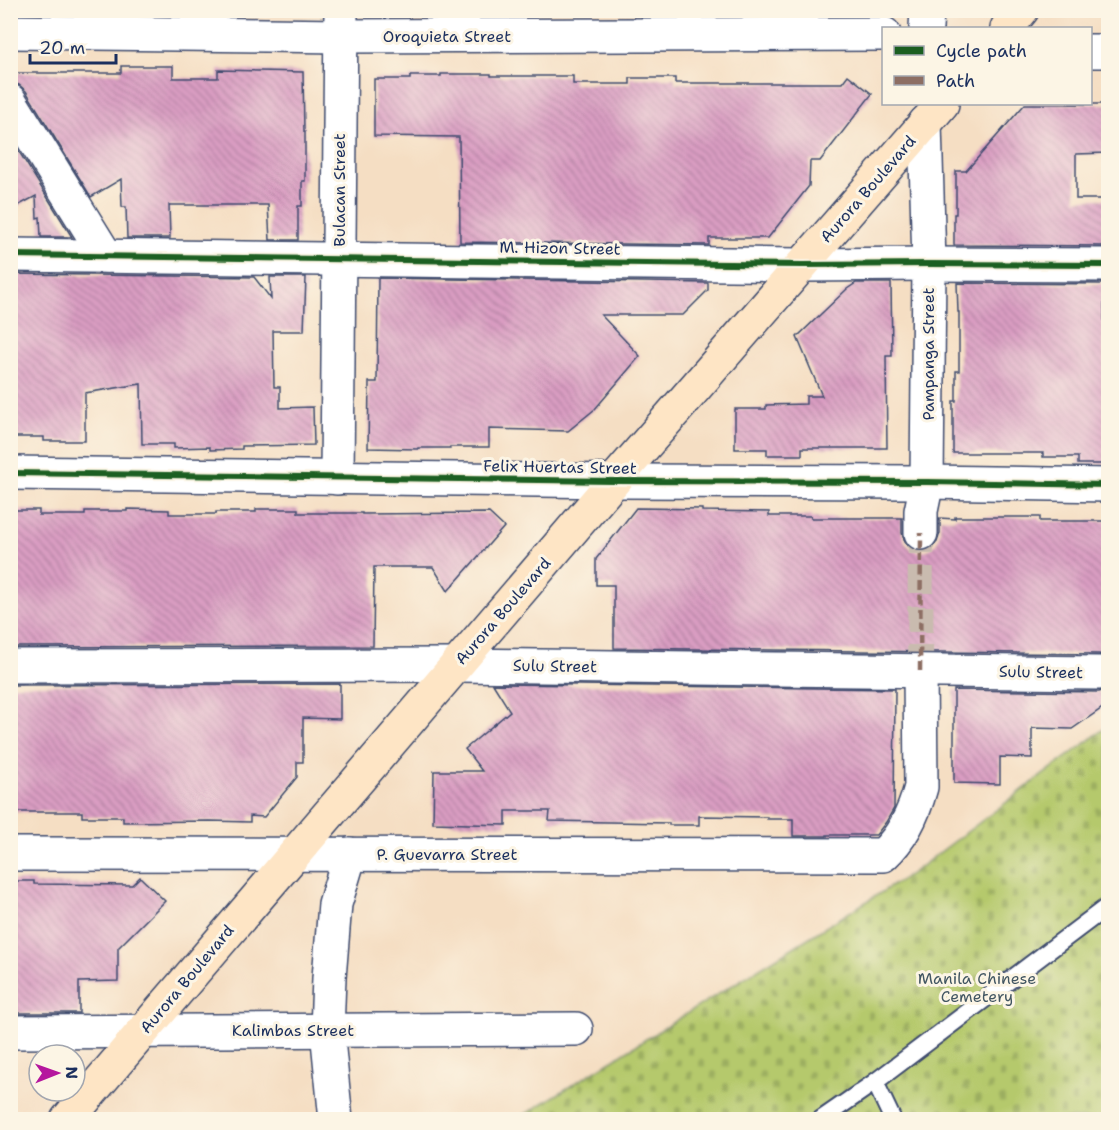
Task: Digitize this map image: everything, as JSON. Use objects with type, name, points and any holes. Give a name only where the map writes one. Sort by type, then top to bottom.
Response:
[{"type":"main road","points":[[1008,27],[1022,10]]},
{"type":"main road","name":"Aurora Boulevard","points":[[67,1119],[614,481],[803,265],[930,110]]},
{"type":"street","points":[[926,27],[927,10]]},
{"type":"street","name":"Oroquieta Street","points":[[10,32],[341,23],[882,34]]},
{"type":"street","name":"Bulacan Street","points":[[337,478],[341,23]]},
{"type":"street","points":[[1092,51],[1108,51]]},
{"type":"street","points":[[10,101],[106,256]]},
{"type":"street","name":"Pampanga Street","points":[[921,533],[921,511],[927,482],[930,110]]},
{"type":"street","name":"M. Hizon Street","points":[[10,255],[803,265],[1108,265]]},
{"type":"street","name":"Felix Huertas Street","points":[[10,473],[1108,485]]},
{"type":"street","name":"Sulu Street","points":[[10,666],[457,665],[1099,673]]},
{"type":"street","name":"P. Guevarra Street","points":[[10,854],[883,855],[905,829],[921,787],[920,671]]},
{"type":"street","points":[[336,1119],[327,1030],[331,942],[335,904],[350,854]]},
{"type":"street","name":"Kalimbas Street","points":[[10,1032],[576,1029]]},
{"type":"lane","points":[[819,1119],[875,1082],[1108,906]]},
{"type":"lane","points":[[875,1082],[892,1119]]},
{"type":"green space","name":"Manila Chinese Cemetery","points":[[1108,726],[1108,1119],[516,1120],[911,874]]},
{"type":"building","points":[[121,66],[173,66],[173,78],[218,78],[218,70],[303,72],[305,181],[302,181],[302,206],[298,206],[298,240],[270,240],[268,205],[169,205],[170,238],[127,238],[126,207],[122,207],[121,179],[91,197],[26,91],[10,82],[10,73],[121,73]]},
{"type":"building","points":[[441,74],[573,76],[573,84],[630,84],[630,78],[675,78],[675,83],[842,83],[848,75],[872,94],[820,161],[810,161],[809,186],[768,238],[709,238],[709,245],[460,242],[459,137],[374,136],[374,79],[410,79],[410,76],[441,76]]},
{"type":"building","points":[[1108,104],[1108,153],[1076,154],[1076,199],[1108,199],[1108,246],[954,245],[956,171],[966,171],[1024,105]]},
{"type":"building","points":[[10,137],[72,237],[41,237],[36,196],[10,210]]},
{"type":"building","points":[[10,274],[254,277],[271,299],[270,277],[306,277],[304,331],[273,331],[274,387],[280,387],[280,408],[313,407],[314,445],[242,446],[242,449],[210,450],[210,447],[174,448],[174,444],[142,444],[141,384],[85,393],[85,441],[44,441],[44,437],[10,437]]},
{"type":"building","points":[[378,278],[708,283],[708,290],[683,315],[601,315],[640,356],[595,409],[568,431],[489,429],[489,447],[368,448],[369,382],[377,382]]},
{"type":"building","points":[[856,283],[891,283],[892,356],[886,356],[887,448],[802,448],[802,455],[767,455],[767,449],[735,449],[735,409],[766,409],[766,405],[806,404],[806,396],[822,396],[797,337]]},
{"type":"building","points":[[957,283],[1104,284],[1108,464],[1078,464],[1078,457],[1043,457],[1043,453],[953,453],[953,401],[956,401],[956,371],[959,371]]},
{"type":"building","points":[[636,508],[769,512],[769,516],[811,516],[811,518],[902,518],[902,533],[905,542],[911,549],[920,552],[930,549],[937,542],[940,533],[940,518],[1040,517],[1040,521],[1108,521],[1108,657],[1099,654],[614,648],[614,585],[596,585],[596,559]]},
{"type":"building","points":[[127,509],[169,510],[169,514],[256,512],[256,509],[298,509],[298,513],[489,513],[504,527],[448,591],[433,567],[374,567],[373,646],[10,647],[10,510],[39,510],[39,515],[85,515],[85,511],[127,511]]},
{"type":"building","points":[[340,684],[340,719],[303,718],[303,762],[297,762],[297,777],[264,817],[250,816],[250,822],[123,822],[123,817],[82,817],[82,812],[10,812],[10,685]]},
{"type":"building","points":[[493,684],[895,689],[894,808],[876,835],[793,836],[793,819],[767,819],[767,817],[699,816],[699,825],[549,821],[550,811],[506,811],[506,825],[433,823],[434,771],[482,771],[465,749],[510,711]]},
{"type":"building","points":[[1108,689],[1108,704],[1072,729],[1032,728],[1032,758],[1000,757],[1000,784],[954,783],[954,690],[1099,692]]},
{"type":"building","points":[[140,877],[165,901],[118,948],[118,981],[79,982],[79,1013],[10,1013],[10,881],[34,881],[34,884],[132,885]]},
{"type":"tunnel","points":[[920,671],[921,533]]},
{"type":"marked path","points":[[920,671],[921,533]]},
{"type":"cycle path","points":[[10,255],[803,265],[1108,265]]},
{"type":"cycle path","points":[[10,473],[1108,485]]}]
